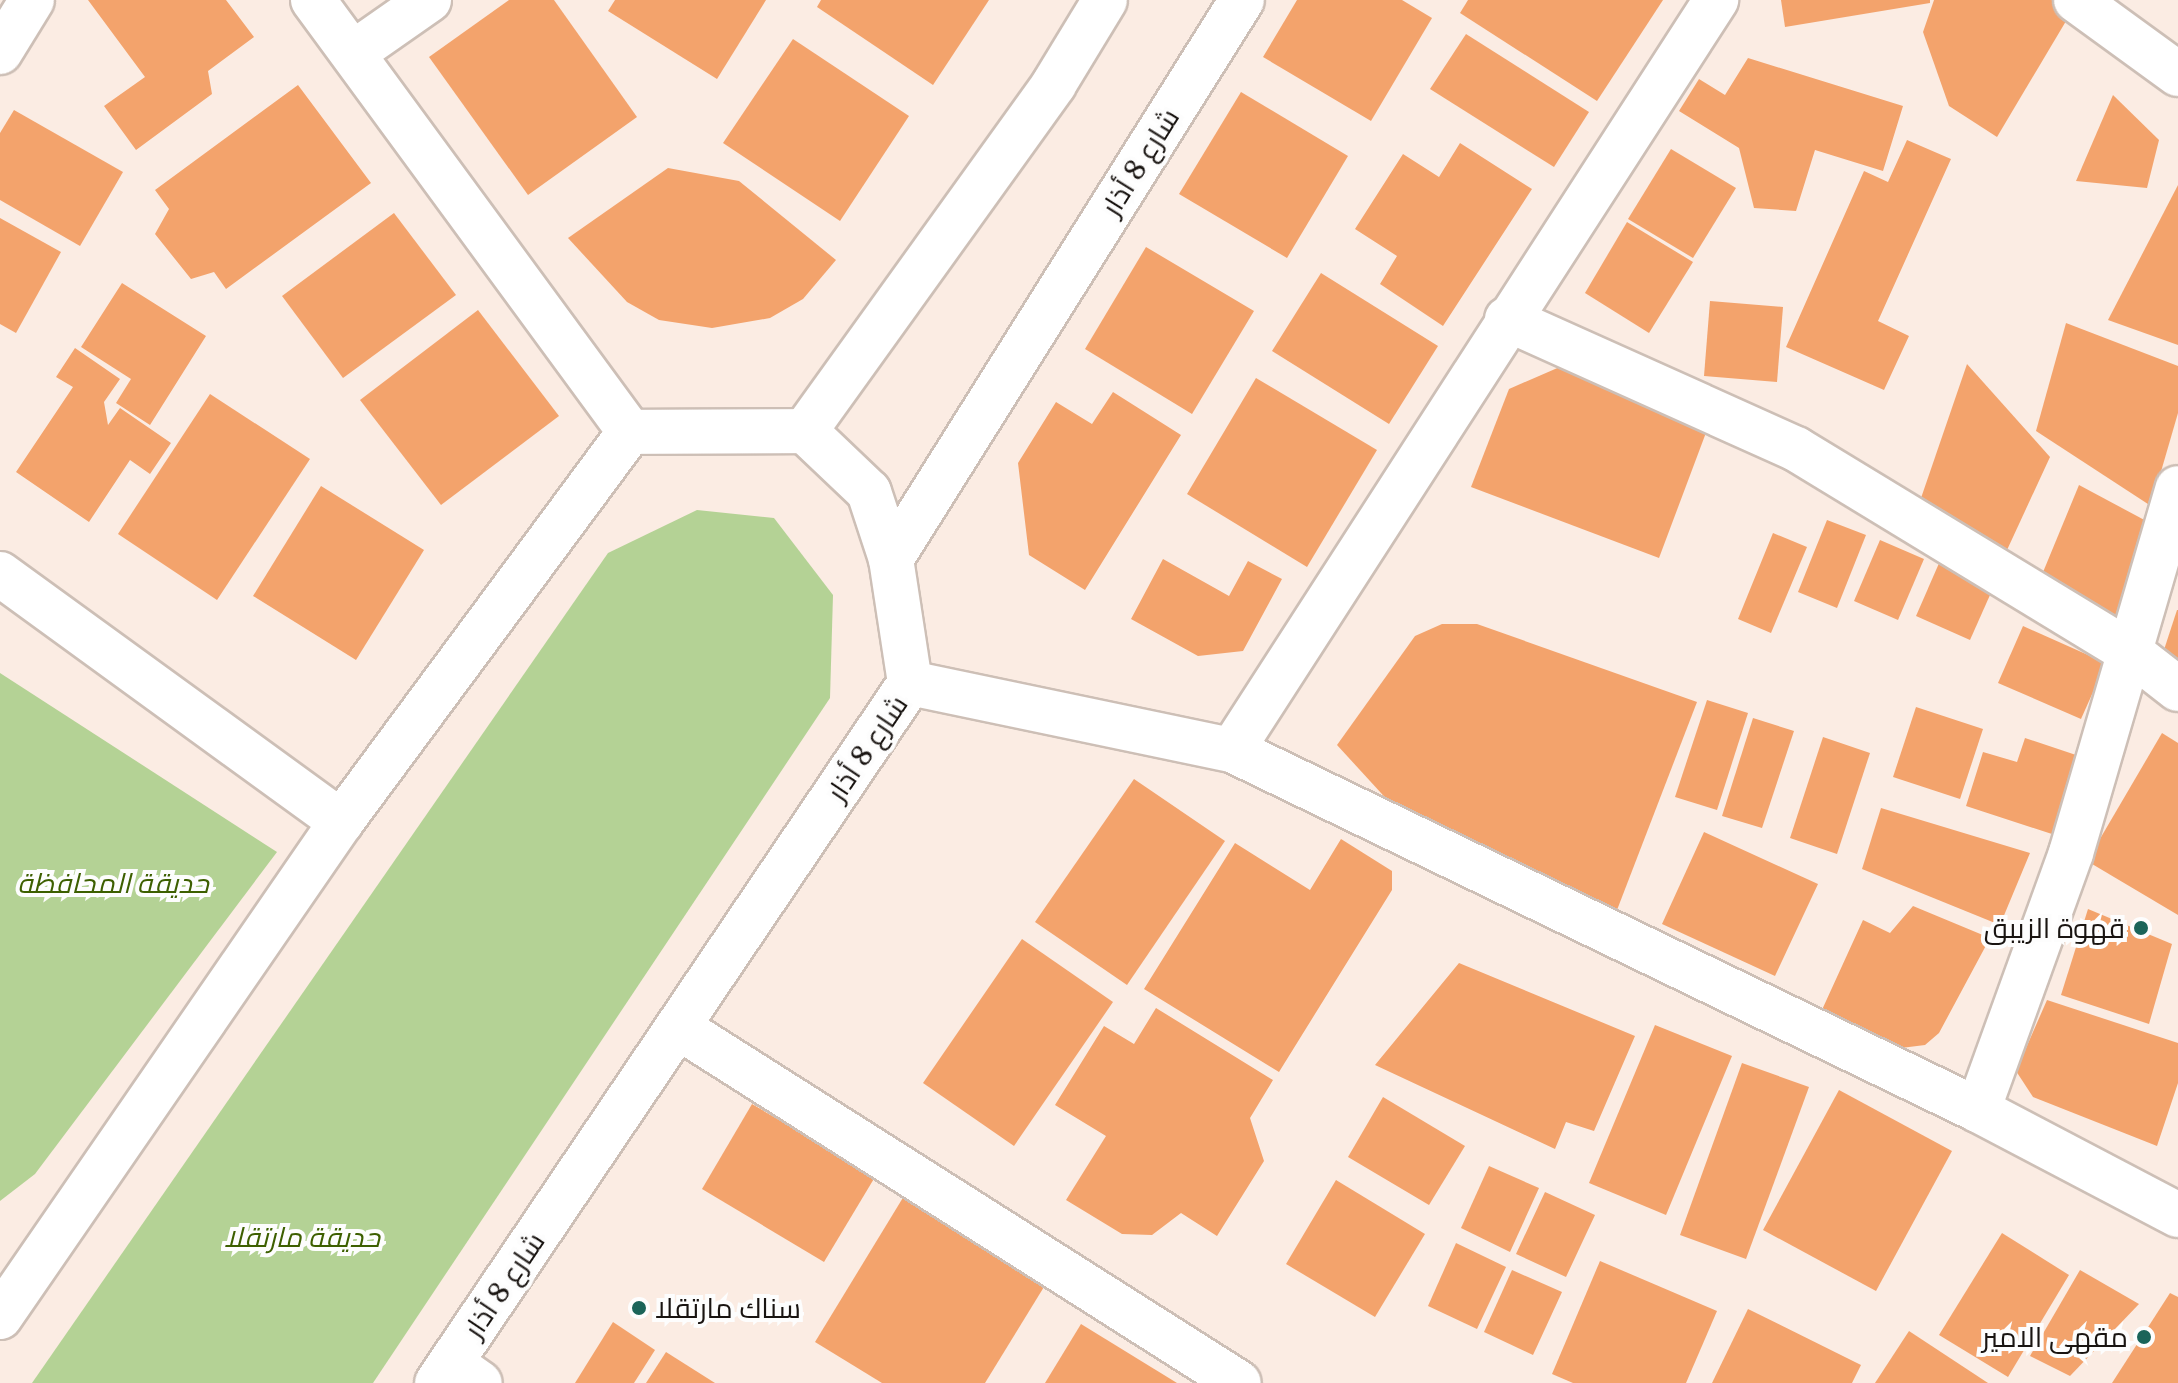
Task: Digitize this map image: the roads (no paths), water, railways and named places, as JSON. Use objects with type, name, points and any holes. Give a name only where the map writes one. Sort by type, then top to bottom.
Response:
[{"type":"street","points":[[0,52],[32,0]]},
{"type":"street","points":[[313,0],[356,51],[630,432]]},
{"type":"street","points":[[356,51],[429,0]]},
{"type":"street","points":[[805,431],[1054,84],[1105,0]]},
{"type":"street","name":"شارع 8 أذار","points":[[456,1376],[678,1027],[910,683],[891,559],[1242,0]]},
{"type":"street","points":[[1232,750],[1507,319],[1716,0]]},
{"type":"street","points":[[2076,0],[2178,74]]},
{"type":"street","points":[[1507,319],[1796,449],[2133,654],[2178,689]]},
{"type":"street","points":[[630,432],[805,431],[869,492],[891,559]]},
{"type":"street","points":[[0,1317],[341,822],[630,432]]},
{"type":"street","points":[[1978,1110],[2071,853],[2133,654],[2178,488]]},
{"type":"street","points":[[0,574],[341,822]]},
{"type":"street","points":[[910,683],[1232,750],[1978,1110],[2178,1215]]},
{"type":"street","points":[[678,1027],[1239,1383]]},
{"type":"place","name":"قهوة الزيبق","points":[[2141,928]]},
{"type":"place","name":"سناك مارتقلا","points":[[639,1308]]},
{"type":"place","name":"مقهى الامير","points":[[2144,1337]]},
{"type":"park label","name":"حديقة المحافظة","points":[[113,883]]},
{"type":"park label","name":"حديقة مارتقلا","points":[[302,1237]]}]
